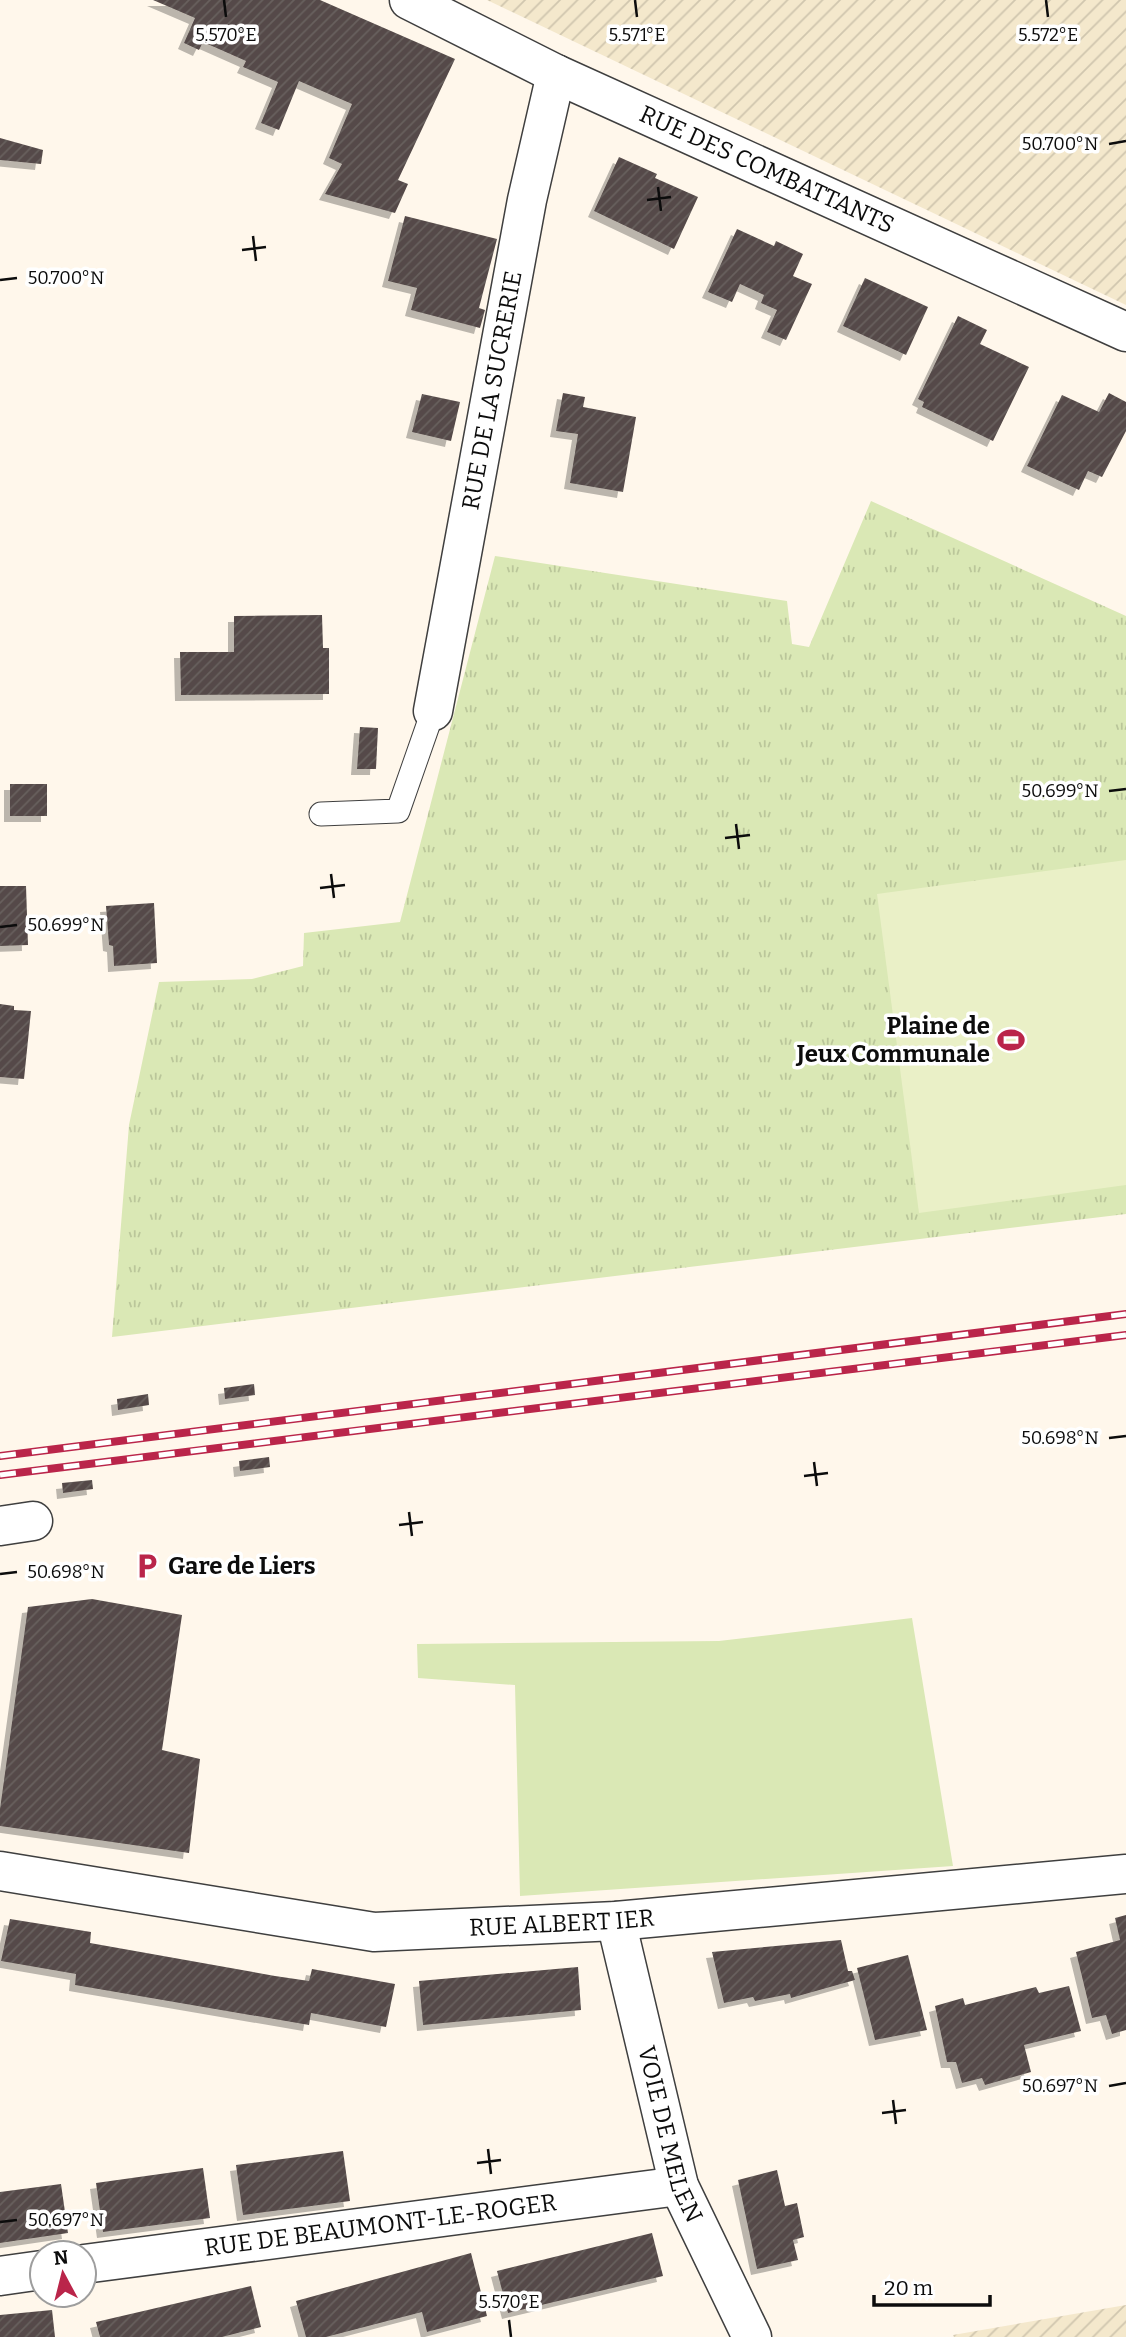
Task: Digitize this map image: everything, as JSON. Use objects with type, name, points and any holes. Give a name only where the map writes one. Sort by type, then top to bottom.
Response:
[{"type":"street","name":"RUE DES COMBATTANTS","points":[[414,1],[556,74],[1126,332]]},
{"type":"street","name":"RUE DE LA SUCRERIE","points":[[433,711],[527,200],[556,74]]},
{"type":"street","name":"RUE ALBERT IER","points":[[0,1871],[374,1932],[616,1921],[1126,1874]]},
{"type":"street","name":"VOIE DE MELEN","points":[[616,1921],[679,2186],[752,2337]]},
{"type":"street","name":"RUE DE BEAUMONT-LE-ROGER","points":[[98,2262],[679,2186]]},
{"type":"street","points":[[0,2276],[28,2272]]},
{"type":"lane","points":[[321,814],[398,811],[433,711]]},
{"type":"shaded area","points":[[487,0],[1126,0],[1126,305]]},
{"type":"shaded area","points":[[1126,2305],[1126,2337],[953,2335]]},
{"type":"green space","points":[[871,501],[1126,616],[1126,1214],[112,1337],[129,1125],[159,982],[252,979],[303,966],[304,933],[400,922],[495,556],[787,601],[792,644],[809,647]]},
{"type":"green space","name":"Plaine de Jeux Communale","points":[[1126,860],[1126,1185],[919,1213],[877,894]]},
{"type":"green space","points":[[912,1618],[953,1866],[520,1896],[515,1685],[418,1678],[417,1644],[719,1641]]},
{"type":"building","points":[[153,0],[320,0],[455,59],[398,180],[408,184],[395,213],[325,194],[342,164],[329,158],[352,104],[299,81],[279,130],[261,123],[278,82],[243,67],[246,61],[203,42],[199,50],[184,43],[195,18]]},
{"type":"building","points":[[0,138],[43,150],[41,164],[0,160]]},
{"type":"building","points":[[619,157],[657,174],[655,178],[698,197],[674,249],[594,211]]},
{"type":"building","points":[[405,216],[497,239],[479,308],[485,310],[480,328],[411,310],[417,288],[388,281]]},
{"type":"building","points":[[737,229],[774,246],[776,241],[803,254],[793,276],[812,284],[786,340],[767,332],[777,310],[761,303],[764,295],[740,284],[732,302],[708,292]]},
{"type":"building","points":[[865,278],[928,307],[906,355],[843,326]]},
{"type":"building","points":[[958,316],[987,330],[980,344],[1029,367],[993,441],[922,407],[924,402],[918,399]]},
{"type":"building","points":[[563,393],[585,397],[583,407],[636,417],[623,492],[570,483],[578,434],[556,431]]},
{"type":"building","points":[[1109,393],[1126,402],[1126,431],[1102,477],[1088,471],[1079,490],[1027,466],[1062,395],[1099,412]]},
{"type":"building","points":[[422,394],[460,402],[451,441],[412,432]]},
{"type":"building","points":[[322,615],[323,648],[329,648],[329,694],[181,695],[180,652],[234,652],[234,616]]},
{"type":"building","points":[[360,727],[378,728],[376,769],[357,769]]},
{"type":"building","points":[[10,784],[47,784],[47,816],[10,816]]},
{"type":"building","points":[[0,886],[26,886],[28,945],[0,946]]},
{"type":"building","points":[[154,903],[157,963],[114,966],[113,946],[109,945],[106,906]]},
{"type":"building","points":[[0,1004],[14,1006],[14,1010],[31,1011],[24,1079],[0,1077]]},
{"type":"building","points":[[254,1384],[255,1395],[225,1399],[224,1388]]},
{"type":"building","points":[[148,1394],[149,1405],[118,1410],[117,1399]]},
{"type":"building","points":[[269,1457],[270,1467],[240,1471],[239,1461]]},
{"type":"building","points":[[92,1480],[93,1489],[63,1493],[62,1483]]},
{"type":"building","points":[[92,1599],[182,1615],[162,1750],[200,1759],[189,1853],[0,1826],[0,1809],[28,1607]]},
{"type":"building","points":[[1126,1915],[1126,2030],[1112,2034],[1106,2015],[1092,2018],[1076,1952],[1120,1940],[1115,1918]]},
{"type":"building","points":[[10,1919],[91,1932],[90,1943],[275,1976],[309,1981],[312,1969],[395,1984],[386,2027],[311,2013],[309,2025],[75,1985],[76,1974],[1,1961]]},
{"type":"building","points":[[841,1940],[848,1971],[852,1971],[855,1980],[791,1998],[790,1994],[755,2001],[753,1997],[724,2003],[712,1952]]},
{"type":"building","points":[[908,1955],[927,2030],[875,2040],[857,1968]]},
{"type":"building","points":[[578,1967],[581,2010],[423,2025],[419,1981]]},
{"type":"building","points":[[1069,1986],[1081,2031],[1024,2045],[1031,2072],[985,2085],[982,2078],[962,2083],[956,2062],[947,2062],[935,2006],[963,1998],[965,2005],[1036,1987],[1039,1993]]},
{"type":"building","points":[[343,2151],[350,2201],[243,2215],[236,2165]]},
{"type":"building","points":[[203,2168],[210,2218],[103,2232],[96,2183]]},
{"type":"building","points":[[777,2170],[785,2206],[797,2203],[804,2237],[793,2240],[798,2260],[757,2269],[738,2180]]},
{"type":"building","points":[[61,2184],[68,2233],[0,2243],[0,2192]]},
{"type":"building","points":[[652,2233],[663,2276],[508,2313],[497,2271]]},
{"type":"building","points":[[471,2253],[487,2316],[427,2332],[422,2312],[326,2337],[306,2337],[296,2301]]},
{"type":"building","points":[[251,2286],[261,2327],[222,2337],[100,2337],[96,2322]]},
{"type":"building","points":[[52,2310],[55,2337],[0,2337],[0,2315]]},
{"type":"railway","points":[[0,1456],[1126,1314]]},
{"type":"railway","points":[[0,1475],[1126,1335]]},
{"type":"place","name":"Plaine de Jeux Communale","points":[[1011,1040]]},
{"type":"place","name":"Gare de Liers","points":[[147,1566]]}]
